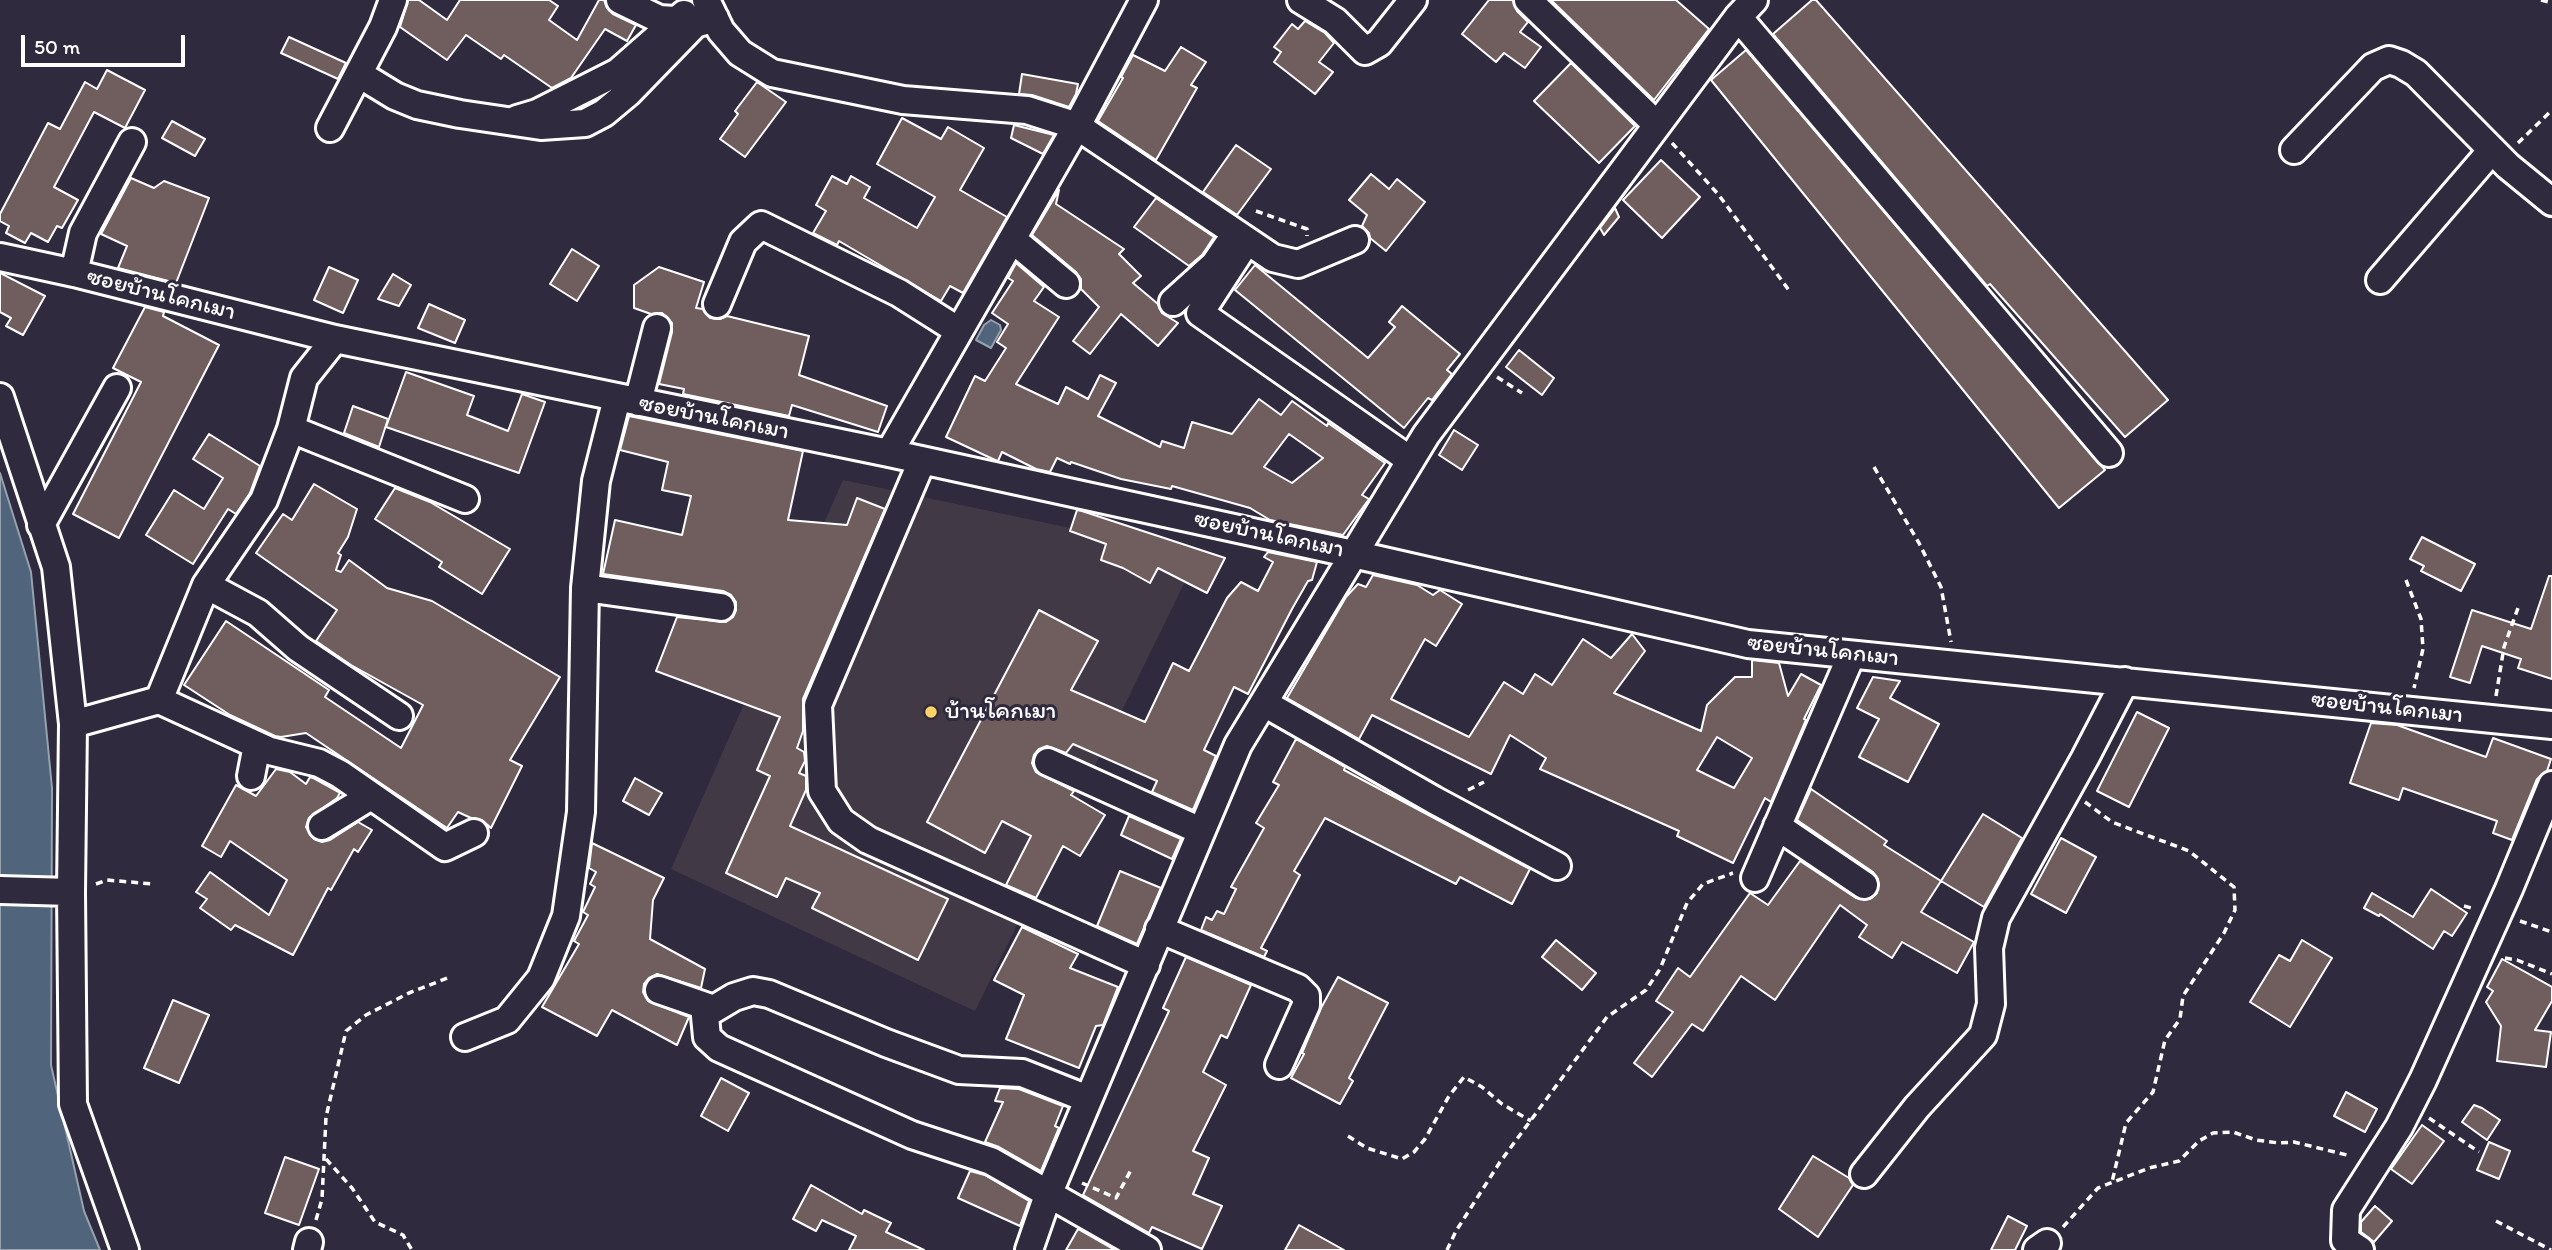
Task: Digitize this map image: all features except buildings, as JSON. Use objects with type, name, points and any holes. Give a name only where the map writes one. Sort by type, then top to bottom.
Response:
[{"type":"street","points":[[330,128],[359,74],[393,0]]},
{"type":"street","points":[[620,0],[659,19],[675,20]]},
{"type":"street","points":[[889,453],[1076,126],[1144,0]]},
{"type":"street","points":[[1301,0],[1335,21],[1365,51],[1379,43],[1413,0]]},
{"type":"street","points":[[1528,0],[1657,125]]},
{"type":"street","points":[[359,74],[395,96],[417,105],[541,126],[585,123],[604,113],[628,93],[695,24],[707,6]]},
{"type":"street","points":[[508,121],[537,113],[618,72],[675,20],[707,6]]},
{"type":"street","points":[[707,6],[721,31],[740,53],[772,73],[903,100],[1027,110],[1076,126],[1273,258],[1298,264],[1355,240]]},
{"type":"street","points":[[1029,1250],[1088,1099],[1238,745],[1426,435],[1746,9],[2109,453]]},
{"type":"street","points":[[2294,150],[2373,67],[2389,60],[2416,73],[2497,155],[2552,202]]},
{"type":"street","points":[[74,274],[83,233],[132,142]]},
{"type":"street","points":[[2380,280],[2497,155]]},
{"type":"street","points":[[717,304],[743,242],[761,225],[899,293],[959,331]]},
{"type":"street","points":[[1242,238],[1200,313],[1410,460]]},
{"type":"street","points":[[1173,302],[1242,238]]},
{"type":"street","points":[[1012,239],[1066,284]]},
{"type":"street","name":"ซอยบ้านโคกเมา","points":[[0,257],[335,339],[889,453],[1353,554],[1748,644],[2552,725]]},
{"type":"street","points":[[465,1037],[507,1020],[541,978],[566,916],[581,812],[585,588],[596,481],[657,328]]},
{"type":"street","points":[[159,700],[206,585],[264,500],[292,429],[304,378],[335,339]]},
{"type":"street","points":[[41,525],[117,388]]},
{"type":"street","points":[[0,397],[56,567],[73,724],[73,1104],[125,1250]]},
{"type":"street","points":[[292,429],[465,499]]},
{"type":"street","points":[[922,461],[818,705],[822,790],[841,821],[868,840],[1146,964]]},
{"type":"street","points":[[206,585],[258,613],[298,648],[399,716]]},
{"type":"street","points":[[585,588],[721,607]]},
{"type":"street","points":[[1760,867],[1851,656]]},
{"type":"street","points":[[1864,1174],[1917,1107],[1983,1035],[1991,1004],[1989,948],[1996,918],[2125,681]]},
{"type":"street","points":[[73,724],[159,700],[270,751],[319,763],[340,774],[445,847],[474,832]]},
{"type":"street","points":[[1264,703],[1434,800],[1557,866]]},
{"type":"street","points":[[251,776],[257,745]]},
{"type":"street","points":[[1048,762],[1201,831]]},
{"type":"street","points":[[2360,1250],[2345,1240],[2346,1210],[2410,1105],[2498,914],[2552,785]]},
{"type":"street","points":[[322,826],[371,796]]},
{"type":"street","points":[[1777,826],[1864,885]]},
{"type":"street","points":[[0,890],[71,892]]},
{"type":"street","points":[[1159,929],[1298,988],[1306,996],[1306,1005],[1279,1065]]},
{"type":"street","points":[[659,990],[714,1009],[734,997],[753,991],[769,994],[958,1070],[1023,1073],[1088,1099]]},
{"type":"street","points":[[704,1006],[707,1037],[719,1048],[912,1135],[1053,1184],[1147,1250]]},
{"type":"path","points":[[2541,0],[2552,3]]},
{"type":"path","points":[[2497,155],[2552,110]]},
{"type":"path","points":[[1657,125],[1718,194],[1791,293]]},
{"type":"path","points":[[1256,211],[1307,229],[1309,260]]},
{"type":"path","points":[[1874,467],[1919,543],[1941,587],[1950,632],[1952,665]]},
{"type":"path","points":[[2406,580],[2421,619],[2423,649],[2407,710]]},
{"type":"path","points":[[2493,719],[2504,647],[2518,608]]},
{"type":"path","points":[[2068,789],[2112,822],[2189,852],[2234,887],[2235,910],[2224,933],[2183,996],[2180,1018],[2165,1040],[2153,1092],[2126,1123],[2112,1182]]},
{"type":"path","points":[[1447,1250],[1477,1197],[1606,1017],[1646,990],[1660,969],[1687,903],[1703,884],[1760,867]]},
{"type":"path","points":[[71,892],[107,880],[153,884]]},
{"type":"path","points":[[2498,914],[2552,932]]},
{"type":"path","points":[[2478,958],[2516,960],[2552,974]]},
{"type":"path","points":[[308,1246],[323,1199],[326,1117],[346,1031],[409,993],[450,977]]},
{"type":"path","points":[[1348,1136],[1367,1147],[1402,1159],[1414,1152],[1425,1139],[1449,1096],[1464,1077],[1531,1121]]},
{"type":"path","points":[[2410,1105],[2479,1152]]},
{"type":"path","points":[[2042,1246],[2098,1188],[2149,1168],[2179,1161],[2199,1141],[2213,1133],[2233,1132],[2256,1140],[2294,1142],[2378,1160]]},
{"type":"path","points":[[326,1159],[352,1188],[375,1222],[402,1235],[412,1250]]},
{"type":"path","points":[[1053,1184],[1116,1198],[1132,1168]]},
{"type":"path","points":[[2496,1221],[2551,1250]]},
{"type":"shaded area","name":"บ้านโคกเมา","points":[[843,480],[1198,555],[975,1011],[671,869]]},
{"type":"water","points":[[991,320],[1000,325],[1001,330],[991,348],[976,340],[984,325]]},
{"type":"water","points":[[0,473],[31,572],[52,788],[51,1065],[84,1211],[100,1250],[0,1250]]},
{"type":"place","name":"บ้านโคกเมา","points":[[931,712]]}]
